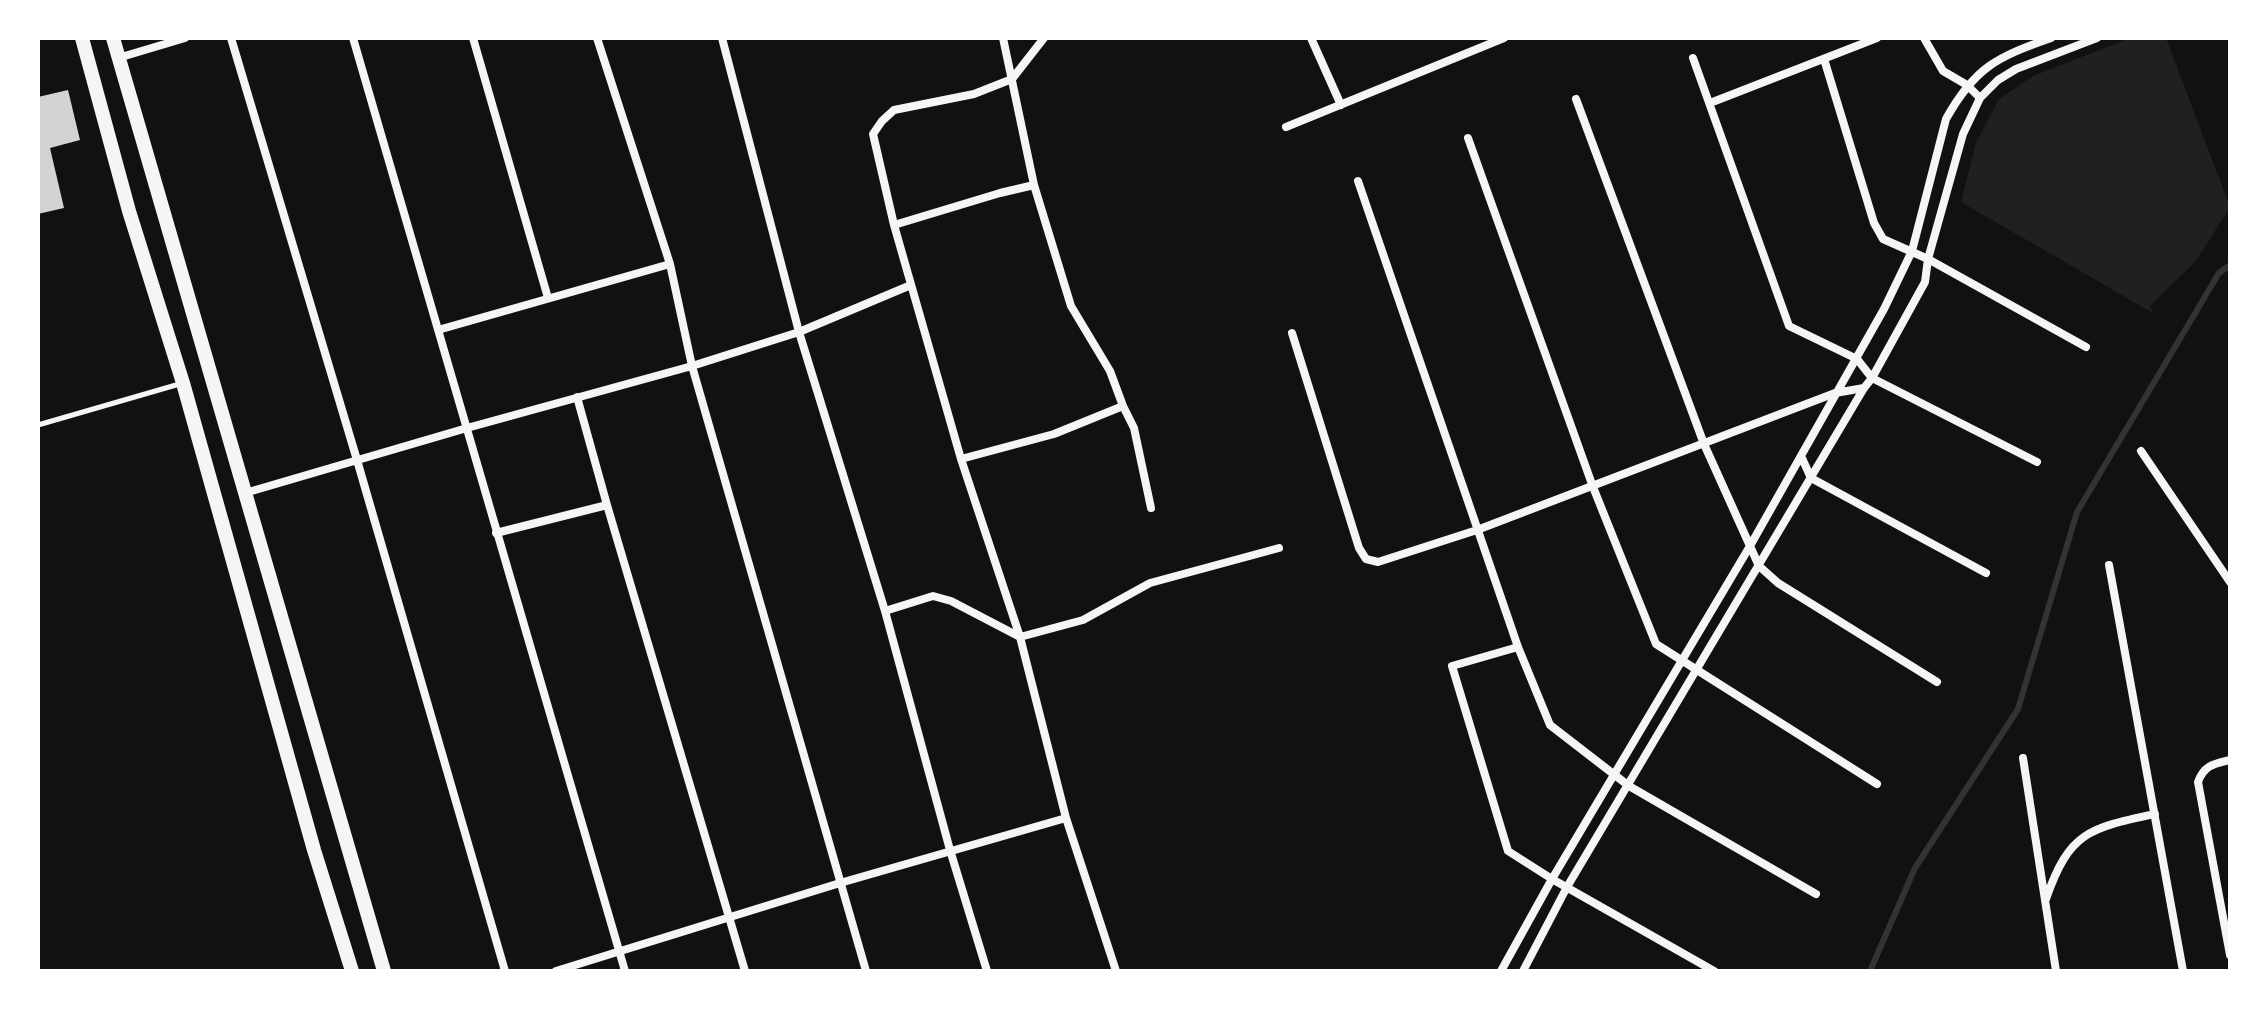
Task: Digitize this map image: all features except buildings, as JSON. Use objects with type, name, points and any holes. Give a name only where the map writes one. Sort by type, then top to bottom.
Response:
[{"type":"street","points":[[82,38],[129,211],[183,383],[314,850],[352,971]]},
{"type":"street","points":[[113,38],[384,971]]},
{"type":"street","points":[[118,58],[185,38]]},
{"type":"street","points":[[231,38],[505,971]]},
{"type":"street","points":[[353,38],[625,971]]},
{"type":"street","points":[[473,38],[548,298]]},
{"type":"street","points":[[597,38],[670,264],[692,366],[866,971]]},
{"type":"street","points":[[722,38],[799,332],[885,611],[950,850],[987,971]]},
{"type":"street","points":[[1003,38],[1034,185],[1071,306],[1110,371],[1134,428],[1151,508]]},
{"type":"street","points":[[1044,38],[1012,79],[974,94],[894,110],[873,134],[894,225],[961,459],[1020,637],[1066,818],[1116,971]]},
{"type":"street","points":[[1311,38],[1341,105]]},
{"type":"street","points":[[1710,103],[1877,38]]},
{"type":"street","points":[[1924,38],[1943,71],[1967,85],[1980,98]]},
{"type":"street","points":[[1501,971],[1857,359],[1912,251],[1946,119],[1967,85],[1987,66],[2011,52],[2051,38]]},
{"type":"street","points":[[1523,971],[1567,887],[1872,378],[1925,282],[1928,259],[1963,134],[1980,98],[1998,80],[2016,69],[2097,38]]},
{"type":"street","points":[[1286,127],[1500,39]]},
{"type":"street","points":[[1693,58],[1789,326],[1857,359],[1872,378],[2037,462]]},
{"type":"street","points":[[1824,59],[1874,223],[1883,239],[1928,259],[2086,347]]},
{"type":"street","points":[[1576,99],[1704,444],[1759,566],[1778,583],[1937,682]]},
{"type":"street","points":[[1468,138],[1593,487],[1656,644],[1877,784]]},
{"type":"street","points":[[1358,181],[1518,647],[1550,725],[1629,786],[1816,894]]},
{"type":"street","points":[[894,225],[1034,185]]},
{"type":"street","points":[[438,330],[670,264]]},
{"type":"street","points":[[245,493],[692,366],[799,332],[911,285]]},
{"type":"street","points":[[1292,333],[1359,548],[1366,559],[1378,562],[1477,530],[1835,393],[1864,388]]},
{"type":"street","points":[[577,397],[745,971]]},
{"type":"street","points":[[961,459],[1054,434],[1123,406]]},
{"type":"street","points":[[2141,451],[2229,578]]},
{"type":"street","points":[[1801,456],[1811,478],[1986,573]]},
{"type":"street","points":[[496,533],[607,505]]},
{"type":"street","points":[[885,611],[933,596],[951,601],[1020,637],[1083,620],[1150,583],[1279,548]]},
{"type":"street","points":[[2109,565],[2183,971]]},
{"type":"street","points":[[1518,647],[1452,666],[1508,851],[1714,971]]},
{"type":"street","points":[[2023,758],[2056,971]]},
{"type":"street","points":[[2230,760],[2208,766],[2198,782],[2230,955]]},
{"type":"street","points":[[2045,900],[2055,873],[2068,852],[2085,835],[2105,825],[2155,814]]},
{"type":"street","points":[[556,971],[950,850],[1066,818]]},
{"type":"street","points":[[2219,894],[2230,891]]},
{"type":"lane","points":[[38,425],[183,383]]},
{"type":"shaded area","points":[[2130,38],[2166,38],[2230,207],[2196,261],[2150,306],[2153,313],[1961,202],[1976,143],[1999,99],[2033,76]]},
{"type":"waterway","points":[[1870,971],[1915,868],[2018,709],[2077,512],[2219,273],[2230,265]]}]
